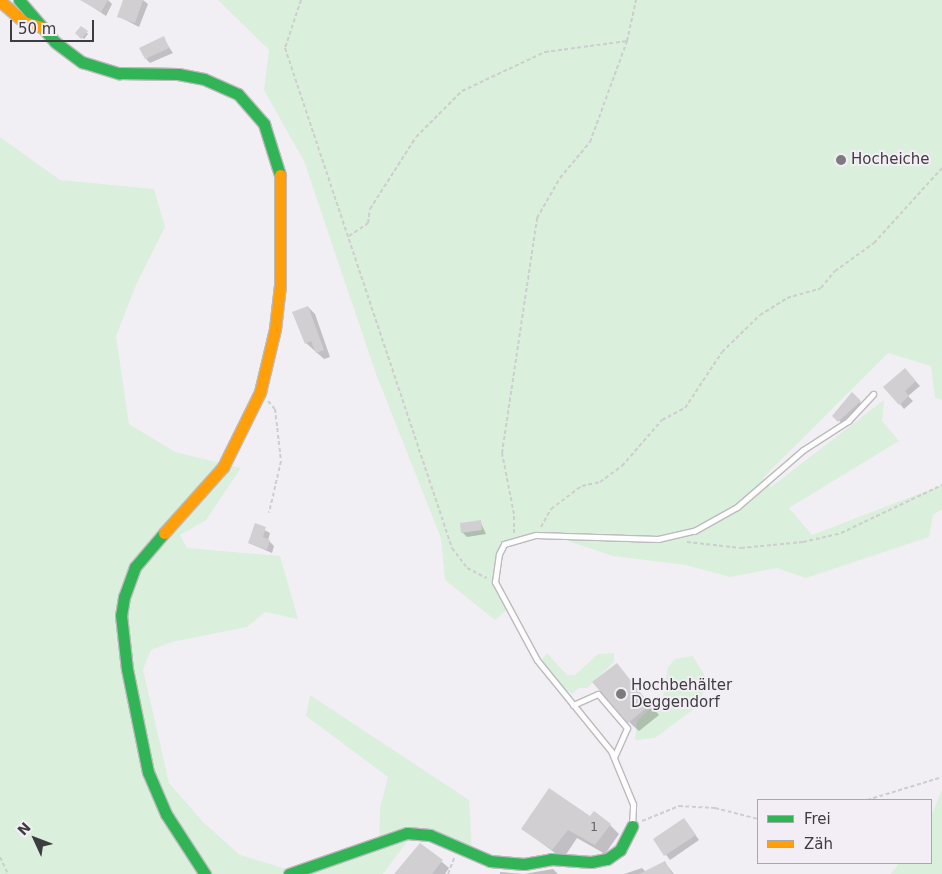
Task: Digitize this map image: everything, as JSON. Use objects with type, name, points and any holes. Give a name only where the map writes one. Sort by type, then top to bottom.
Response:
[{"type":"street","points":[[19,0],[41,27],[69,53],[102,70],[178,74],[218,84],[249,103],[264,124],[279,163],[282,222],[275,329],[260,392],[223,467],[144,554],[135,567],[124,597],[121,615],[127,669],[148,772],[166,814],[205,874]]},
{"type":"street","points":[[0,1],[24,22],[41,27]]},
{"type":"street","points":[[289,874],[407,833],[430,835],[490,861],[524,864],[551,859],[591,862],[607,859],[620,850],[632,826]]},
{"type":"lane","points":[[632,826],[634,804],[614,757],[537,660],[495,582],[499,554],[504,544],[512,540],[536,535],[658,539],[694,531],[737,507],[802,450],[848,421],[873,394]]},
{"type":"lane","points":[[573,705],[598,694],[627,728],[614,757]]},
{"type":"path","points":[[301,0],[286,48],[452,548],[467,568],[495,582]]},
{"type":"path","points":[[512,540],[514,514],[502,453],[537,218],[560,178],[590,142],[627,42],[636,0]]},
{"type":"path","points":[[349,236],[368,223],[370,209],[416,137],[462,91],[545,52],[627,42]]},
{"type":"path","points":[[536,535],[551,509],[582,486],[600,482],[622,466],[662,420],[685,408],[722,352],[760,315],[787,298],[821,288],[835,271],[874,243],[942,168]]},
{"type":"path","points":[[260,392],[275,409],[281,461],[269,513]]},
{"type":"path","points":[[685,542],[740,548],[803,542],[841,532],[942,485]]},
{"type":"path","points":[[870,799],[942,778]]},
{"type":"path","points":[[632,826],[679,806],[715,808],[757,819]]},
{"type":"path","points":[[448,874],[460,848]]},
{"type":"path","points":[[0,857],[8,874]]},
{"type":"green space","points":[[218,0],[942,0],[942,400],[935,398],[931,366],[888,353],[763,478],[771,487],[884,400],[882,421],[899,441],[789,508],[812,535],[942,485],[942,509],[933,515],[929,537],[806,578],[777,568],[730,577],[686,565],[613,556],[556,537],[525,536],[506,544],[499,555],[496,581],[508,609],[495,620],[445,580],[441,538],[376,374],[304,161],[264,90],[269,50]]},
{"type":"green space","points":[[0,137],[60,180],[154,189],[165,227],[136,285],[116,336],[129,424],[175,452],[241,468],[206,520],[180,535],[187,548],[280,556],[298,619],[265,612],[247,627],[172,642],[151,650],[143,669],[169,783],[203,822],[240,855],[293,871],[379,846],[380,808],[388,777],[306,716],[310,695],[469,800],[472,851],[427,837],[409,839],[383,874],[0,874]]},
{"type":"green space","points":[[547,653],[567,675],[575,675],[598,654],[614,653],[614,662],[587,688],[579,688],[572,694],[557,682],[558,679],[541,661]]},
{"type":"green space","points":[[693,656],[709,683],[694,709],[655,738],[635,740],[637,721],[663,696],[668,667],[675,659]]},
{"type":"green space","points":[[942,790],[942,874],[891,874],[898,864],[932,864],[932,814]]},
{"type":"building","points":[[80,0],[108,0],[101,12]]},
{"type":"building","points":[[123,0],[143,0],[135,23],[117,17]]},
{"type":"building","points":[[81,26],[88,31],[81,39],[75,33]]},
{"type":"building","points":[[164,36],[169,48],[145,59],[139,48]]},
{"type":"building","points":[[308,306],[324,350],[316,353],[311,341],[305,344],[292,312]]},
{"type":"building","points":[[905,368],[916,381],[905,391],[909,396],[899,405],[883,387]]},
{"type":"building","points":[[852,392],[861,401],[838,422],[832,416]]},
{"type":"building","points":[[481,520],[482,530],[461,533],[460,523]]},
{"type":"building","points":[[255,523],[266,527],[263,537],[270,540],[267,550],[248,543]]},
{"type":"building","name":"Hochbehälter Deggendorf","points":[[617,663],[650,705],[628,723],[592,682]]},
{"type":"building","points":[[549,788],[590,816],[594,811],[611,824],[595,845],[568,830],[552,850],[521,829]]},
{"type":"building","points":[[684,818],[696,835],[664,856],[653,839]]},
{"type":"building","points":[[420,843],[443,860],[432,874],[394,874]]},
{"type":"building","points":[[665,861],[672,874],[639,874]]},
{"type":"traffic: fast","points":[[19,0],[55,42],[82,62],[119,73],[178,74],[204,79],[238,94],[264,124],[280,175]]},
{"type":"traffic: fast","points":[[164,533],[135,567],[124,597],[121,615],[127,669],[148,772],[166,814],[205,874]]},
{"type":"traffic: fast","points":[[289,874],[407,833],[430,835],[490,861],[524,864],[551,859],[591,862],[607,859],[620,850],[632,826]]},
{"type":"traffic: slow","points":[[0,1],[24,22],[41,27]]},
{"type":"traffic: slow","points":[[164,533],[223,467],[260,392],[275,329],[280,285],[280,175]]},
{"type":"place","name":"Hocheiche","points":[[841,160]]},
{"type":"place","name":"Hochbehälter Deggendorf","points":[[621,694]]}]
